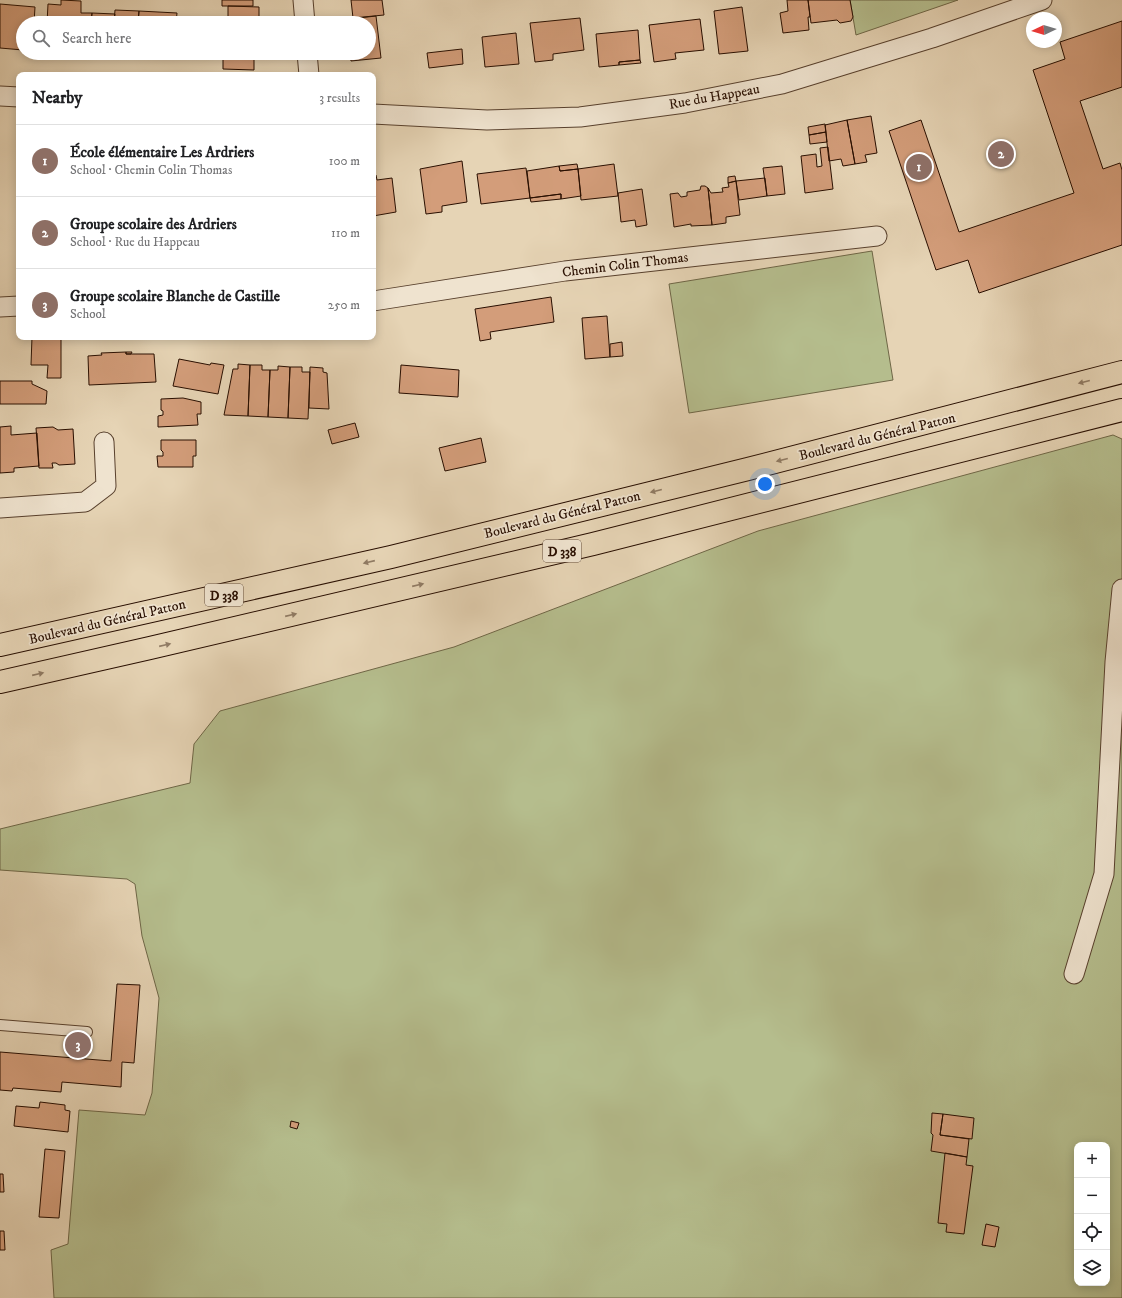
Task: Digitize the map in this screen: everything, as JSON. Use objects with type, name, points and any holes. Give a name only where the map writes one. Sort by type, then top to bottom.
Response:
[{"type":"highway","name":"Boulevard du Général Patton","points":[[0,645],[398,555],[755,467],[1122,372]]},
{"type":"highway","name":"D 338","points":[[0,682],[593,544],[1122,410]]},
{"type":"street","points":[[303,0],[304,16]]},
{"type":"street","name":"Rue du Happeau","points":[[376,114],[487,120],[580,117],[685,102],[782,84],[932,38],[1042,0]]},
{"type":"street","points":[[308,60],[309,72]]},
{"type":"street","points":[[0,96],[16,97]]},
{"type":"street","name":"Chemin Colin Thomas","points":[[376,301],[564,270],[877,236]]},
{"type":"street","points":[[0,307],[16,306]]},
{"type":"street","points":[[0,508],[84,502],[106,486],[104,442]]},
{"type":"street","points":[[1074,974],[1104,874],[1115,662],[1122,589]]},
{"type":"lane","points":[[0,1025],[87,1032]]},
{"type":"green space","points":[[850,0],[958,0],[856,35]]},
{"type":"green space","points":[[872,251],[893,380],[689,413],[669,284]]},
{"type":"green space","points":[[1113,435],[1122,439],[1122,1298],[54,1298],[51,1250],[68,1244],[79,1110],[145,1115],[152,1093],[159,998],[142,936],[135,884],[127,879],[0,870],[0,829],[190,783],[194,744],[220,711],[454,647],[758,531]]},
{"type":"building","points":[[61,0],[81,1],[81,13],[92,13],[92,16],[47,16],[48,4],[61,5]]},
{"type":"building","points":[[222,0],[253,0],[253,6],[222,6]]},
{"type":"building","points":[[351,0],[382,0],[384,15],[353,16]]},
{"type":"building","points":[[787,0],[808,0],[810,17],[808,17],[809,30],[783,33],[780,13],[788,11]]},
{"type":"building","points":[[808,0],[850,0],[853,17],[851,21],[840,23],[837,20],[811,23]]},
{"type":"building","points":[[0,4],[35,7],[34,16],[16,16],[16,49],[0,48]]},
{"type":"building","points":[[228,6],[259,7],[259,16],[228,16]]},
{"type":"building","points":[[742,7],[748,51],[719,54],[714,11]]},
{"type":"building","points":[[115,10],[139,11],[139,16],[115,16]]},
{"type":"building","points":[[139,11],[177,13],[177,16],[139,16]]},
{"type":"building","points":[[92,13],[115,14],[115,16],[92,16]]},
{"type":"building","points":[[376,16],[381,58],[376,58]]},
{"type":"building","points":[[580,18],[584,50],[553,54],[553,60],[535,62],[530,23]]},
{"type":"building","points":[[700,19],[704,50],[675,53],[676,59],[654,62],[649,25]]},
{"type":"building","points":[[1122,21],[1122,87],[1080,101],[1103,169],[1120,163],[1122,170],[1122,245],[979,293],[968,260],[936,270],[889,131],[921,120],[959,232],[1074,193],[1033,70],[1065,59],[1062,48],[1062,41]]},
{"type":"building","points":[[638,30],[640,60],[619,62],[619,65],[599,67],[596,34]]},
{"type":"building","points":[[516,33],[519,64],[485,67],[482,37]]},
{"type":"building","points":[[462,49],[463,64],[429,68],[427,53]]},
{"type":"building","points":[[223,60],[254,60],[254,70],[223,69]]},
{"type":"building","points":[[640,60],[641,63],[619,65],[619,62]]},
{"type":"building","points":[[871,116],[877,153],[865,155],[867,162],[855,164],[847,120]]},
{"type":"building","points":[[847,120],[855,164],[843,166],[841,159],[829,161],[825,125]]},
{"type":"building","points":[[825,124],[826,132],[809,135],[808,127]]},
{"type":"building","points":[[826,132],[827,142],[810,144],[809,135]]},
{"type":"building","points":[[828,147],[833,189],[805,193],[801,156],[816,154],[817,167],[822,166],[820,148]]},
{"type":"building","points":[[462,161],[467,202],[442,206],[442,212],[426,214],[420,169]]},
{"type":"building","points":[[577,164],[578,169],[560,171],[559,166]]},
{"type":"building","points":[[614,164],[618,196],[581,200],[578,169]]},
{"type":"building","points":[[559,166],[560,171],[578,169],[581,196],[561,199],[561,194],[530,198],[527,171]]},
{"type":"building","points":[[782,166],[785,194],[767,196],[763,168]]},
{"type":"building","points":[[526,168],[530,198],[481,204],[477,174]]},
{"type":"building","points":[[376,175],[377,180],[392,178],[396,212],[376,215]]},
{"type":"building","points":[[735,176],[736,181],[728,183],[728,177]]},
{"type":"building","points":[[765,178],[767,196],[739,200],[736,181]]},
{"type":"building","points":[[736,181],[740,215],[726,217],[726,223],[712,225],[708,188],[711,193],[723,192],[722,188],[729,187],[728,183]]},
{"type":"building","points":[[701,186],[708,188],[712,225],[691,226],[691,224],[674,227],[670,194],[678,193],[681,197],[687,196],[687,192],[700,190]]},
{"type":"building","points":[[642,189],[647,225],[636,227],[635,220],[621,222],[618,193]]},
{"type":"building","points":[[561,194],[561,199],[531,202],[530,198]]},
{"type":"building","points":[[551,297],[554,322],[490,332],[491,339],[480,341],[475,309]]},
{"type":"building","points":[[607,316],[610,357],[585,359],[582,318]]},
{"type":"building","points":[[32,340],[61,340],[61,378],[47,378],[48,365],[31,365]]},
{"type":"building","points":[[622,342],[623,356],[610,357],[610,344]]},
{"type":"building","points":[[126,352],[132,352],[131,354],[126,354]]},
{"type":"building","points":[[126,352],[126,354],[154,354],[156,382],[89,385],[88,356],[102,355],[101,353]]},
{"type":"building","points":[[179,359],[210,365],[211,363],[224,365],[218,394],[173,386]]},
{"type":"building","points":[[238,364],[250,365],[248,416],[224,415],[233,369],[238,369]]},
{"type":"building","points":[[250,365],[262,365],[262,370],[270,370],[268,417],[248,416]]},
{"type":"building","points":[[401,365],[459,370],[458,397],[399,393]]},
{"type":"building","points":[[278,366],[290,367],[288,418],[268,417],[270,370],[278,370]]},
{"type":"building","points":[[290,367],[302,367],[302,372],[310,372],[308,419],[288,418]]},
{"type":"building","points":[[310,367],[323,368],[323,372],[327,373],[329,409],[309,408]]},
{"type":"building","points":[[0,381],[32,381],[32,384],[47,391],[46,404],[0,404]]},
{"type":"building","points":[[183,398],[201,402],[201,414],[197,414],[198,425],[158,427],[158,416],[163,415],[163,411],[161,410],[161,399]]},
{"type":"building","points":[[355,423],[359,437],[332,444],[328,430]]},
{"type":"building","points":[[11,426],[11,435],[37,433],[39,466],[14,468],[14,472],[0,473],[0,427]]},
{"type":"building","points":[[53,427],[58,430],[73,429],[75,464],[59,465],[52,463],[53,468],[39,468],[36,428]]},
{"type":"building","points":[[481,438],[486,462],[445,471],[439,448]]},
{"type":"building","points":[[161,440],[196,440],[196,456],[193,456],[193,467],[158,467],[157,456],[163,456],[163,452],[161,450]]},
{"type":"building","points":[[117,984],[140,985],[134,1063],[122,1062],[121,1087],[62,1082],[61,1092],[13,1088],[12,1091],[0,1090],[0,1052],[111,1061]]},
{"type":"building","points":[[40,1102],[65,1105],[65,1110],[70,1111],[68,1132],[14,1126],[16,1106],[39,1108]]},
{"type":"building","points":[[932,1113],[943,1114],[940,1135],[969,1139],[967,1157],[931,1151],[933,1135],[931,1133]]},
{"type":"building","points":[[943,1114],[974,1118],[972,1139],[940,1135]]},
{"type":"building","points":[[291,1121],[299,1123],[297,1129],[290,1127]]},
{"type":"building","points":[[45,1149],[65,1151],[59,1218],[39,1217]]},
{"type":"building","points":[[945,1153],[967,1157],[966,1165],[973,1166],[964,1234],[946,1232],[947,1224],[938,1223]]},
{"type":"building","points":[[0,1174],[3,1174],[4,1192],[0,1192]]},
{"type":"building","points":[[986,1224],[999,1227],[995,1247],[982,1245]]},
{"type":"building","points":[[0,1231],[4,1231],[5,1250],[0,1250]]},
{"type":"place","name":"Groupe scolaire des Ardriers","points":[[1001,154]]},
{"type":"place","name":"École élémentaire Les Ardriers","points":[[919,167]]},
{"type":"place","name":"Groupe scolaire Blanche de Castille","points":[[78,1045]]}]
